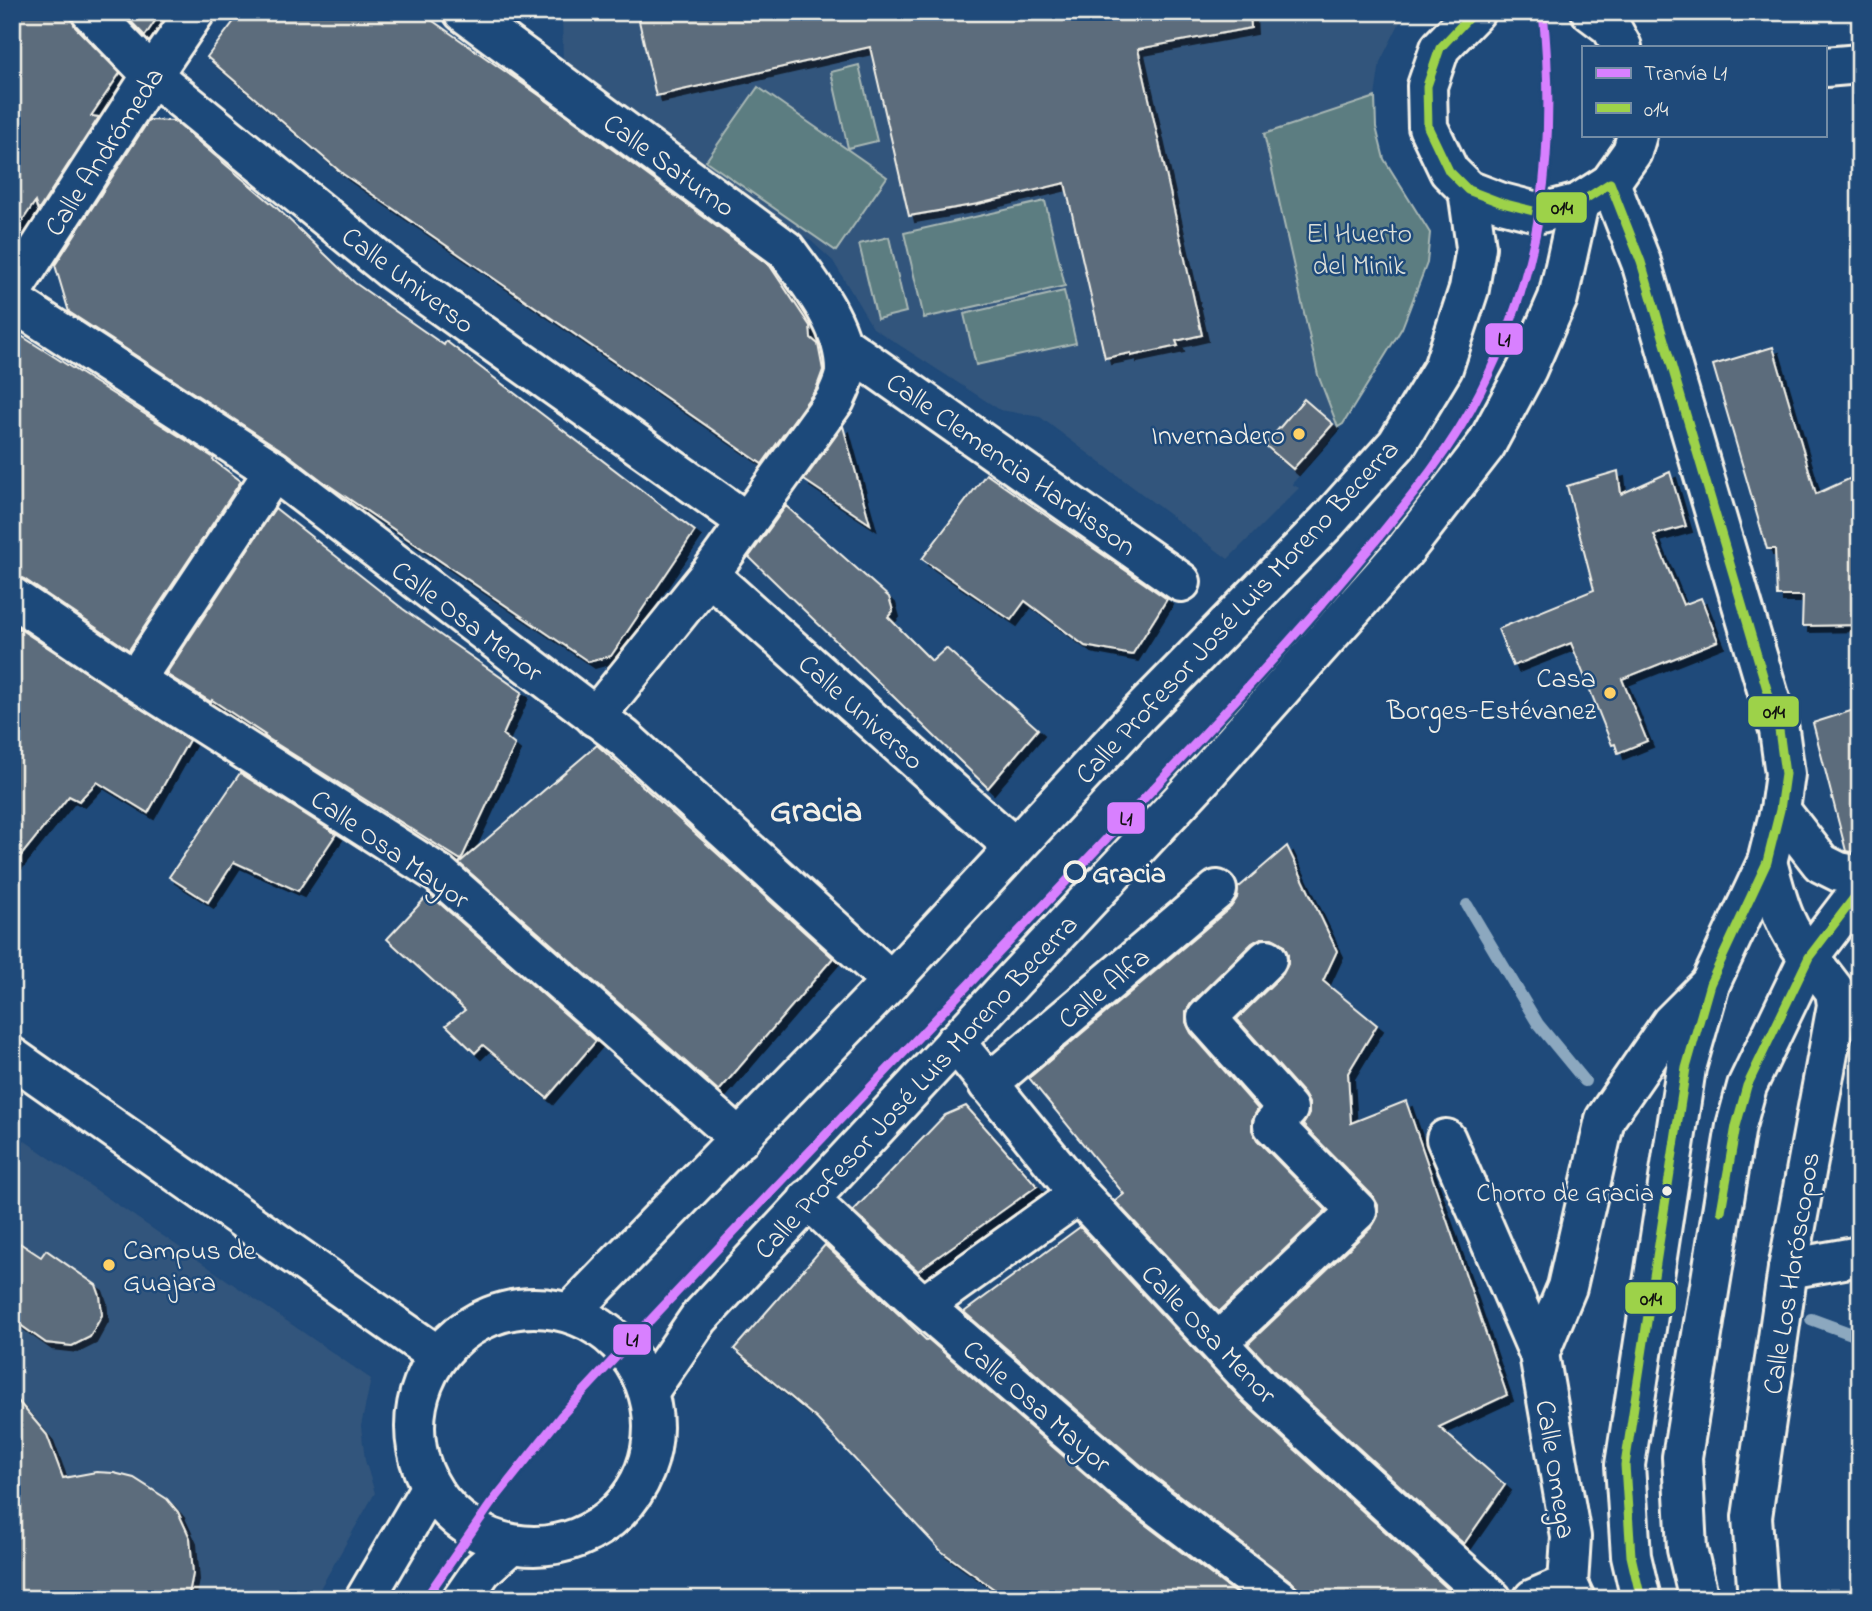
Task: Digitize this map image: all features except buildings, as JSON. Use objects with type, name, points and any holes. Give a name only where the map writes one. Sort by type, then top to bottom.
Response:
[{"type":"street","name":"Calle Universo","points":[[90,12],[152,75],[390,269],[747,522]]},
{"type":"street","name":"Calle Andrómeda","points":[[12,291],[195,12]]},
{"type":"street","points":[[1475,12],[1440,48],[1427,86],[1428,127],[1449,171],[1468,190],[1502,203],[1541,213],[1594,193],[1632,152],[1637,136]]},
{"type":"street","points":[[1591,12],[1611,27],[1621,46]]},
{"type":"street","name":"Calle Saturno","points":[[479,16],[786,250],[823,302],[843,345]]},
{"type":"street","points":[[1826,67],[1860,64]]},
{"type":"street","name":"Calle Profesor José Luis Moreno Becerra","points":[[571,1312],[891,981],[1138,715],[1327,522],[1397,444],[1443,368],[1469,289],[1476,247],[1468,190]]},
{"type":"street","points":[[1594,193],[1641,261],[1779,730],[1785,774],[1780,810],[1767,862],[1710,984],[1686,1068],[1625,1465],[1631,1556],[1641,1599]]},
{"type":"street","name":"Calle Profesor José Luis Moreno Becerra","points":[[649,1391],[699,1318],[1203,777],[1395,561],[1486,444],[1527,369],[1558,298],[1594,193]]},
{"type":"street","name":"Calle Osa Menor","points":[[12,301],[274,471],[624,738],[891,981]]},
{"type":"street","points":[[595,716],[709,575],[835,400],[846,373],[843,345]]},
{"type":"street","name":"Calle Clemencia Hardisson","points":[[843,345],[1181,582]]},
{"type":"street","points":[[135,680],[274,471]]},
{"type":"street","name":"Calle Universo","points":[[709,575],[1014,847]]},
{"type":"street","name":"Calle Osa Mayor","points":[[12,597],[135,680],[439,874],[740,1139]]},
{"type":"street","points":[[1780,810],[1821,863],[1839,872],[1860,876]]},
{"type":"street","name":"Calle Los Horóscopos","points":[[1758,1599],[1752,1517],[1788,1269],[1837,1005],[1847,983],[1809,957],[1793,937],[1781,914],[1767,862]]},
{"type":"street","name":"Calle Alfa","points":[[988,1084],[1217,890]]},
{"type":"street","points":[[1699,1599],[1687,1549],[1682,1457],[1736,1126],[1747,1086],[1809,957],[1860,890]]},
{"type":"street","points":[[1230,1331],[1357,1211],[1273,1125],[1289,1109],[1207,1018],[1267,959]]},
{"type":"street","points":[[1539,1353],[1567,1287],[1605,1119],[1671,1023],[1710,984]]},
{"type":"street","name":"Calle Osa Menor","points":[[955,1042],[1079,1194],[1259,1387],[1492,1599]]},
{"type":"street","points":[[12,1058],[437,1356]]},
{"type":"street","name":"Calle Omega","points":[[1446,1139],[1539,1353],[1571,1537],[1559,1594]]},
{"type":"street","points":[[922,1306],[1079,1194]]},
{"type":"street","name":"Calle Osa Mayor","points":[[808,1199],[922,1306],[1135,1489],[1279,1599]]},
{"type":"street","points":[[1788,1269],[1860,1256]]},
{"type":"street","points":[[518,1307],[571,1312],[623,1348],[649,1391],[653,1451],[631,1500],[596,1530],[555,1546],[510,1545],[472,1528],[447,1510],[430,1488],[414,1436],[418,1396],[437,1356],[470,1324],[518,1307]]},
{"type":"street","points":[[365,1599],[430,1488]]},
{"type":"street","points":[[462,1599],[482,1570],[510,1545]]},
{"type":"shaded area","points":[[562,12],[1405,12],[1380,62],[1375,97],[1376,127],[1384,159],[1430,233],[1427,263],[1402,328],[1338,431],[1292,484],[1299,488],[1228,559],[1040,417],[1000,410],[873,328],[833,261],[811,241],[563,65]]},
{"type":"shaded area","name":"Campus de Guajara","points":[[12,1132],[371,1379],[361,1426],[365,1460],[375,1493],[314,1599],[12,1599]]},
{"type":"green space","points":[[859,65],[877,141],[848,148],[831,72]]},
{"type":"green space","points":[[758,87],[887,177],[836,251],[706,161]]},
{"type":"green space","name":"El Huerto del Minik","points":[[1375,97],[1376,127],[1384,159],[1430,233],[1427,263],[1402,328],[1343,424],[1338,427],[1318,375],[1264,134]]},
{"type":"green space","points":[[1045,201],[1065,286],[924,318],[904,233]]},
{"type":"green space","points":[[889,237],[906,312],[877,319],[859,244]]},
{"type":"green space","points":[[1064,291],[1076,343],[976,365],[964,314]]},
{"type":"waterway","points":[[1467,905],[1538,1024],[1585,1081]]},
{"type":"waterway","points":[[1811,1319],[1860,1337]]},
{"type":"tram line","name":"L1","points":[[425,1599],[490,1505],[561,1416],[1235,701],[1341,582],[1428,475],[1480,392],[1518,300],[1531,253],[1546,160],[1548,112],[1543,12]]},
{"type":"transit line","name":"014","points":[[1474,12],[1440,48],[1427,86],[1428,127],[1449,171],[1468,190],[1502,203],[1541,213],[1579,203],[1610,183],[1641,262],[1779,730],[1785,774],[1780,810],[1767,862],[1710,984],[1686,1068],[1625,1465],[1631,1556],[1641,1599]]},
{"type":"transit line","name":"014","points":[[1721,1211],[1736,1126],[1747,1086],[1809,957],[1860,890]]},
{"type":"place","name":"Invernadero","points":[[1299,434]]},
{"type":"place","name":"Casa Borges-Estévanez","points":[[1610,693]]},
{"type":"place","name":"Gracia","points":[[1075,872]]},
{"type":"place","name":"Chorro de Gracia","points":[[1667,1191]]},
{"type":"place","name":"Campus de Guajara","points":[[109,1265]]},
{"type":"district","name":"Gracia","points":[[816,809]]}]
